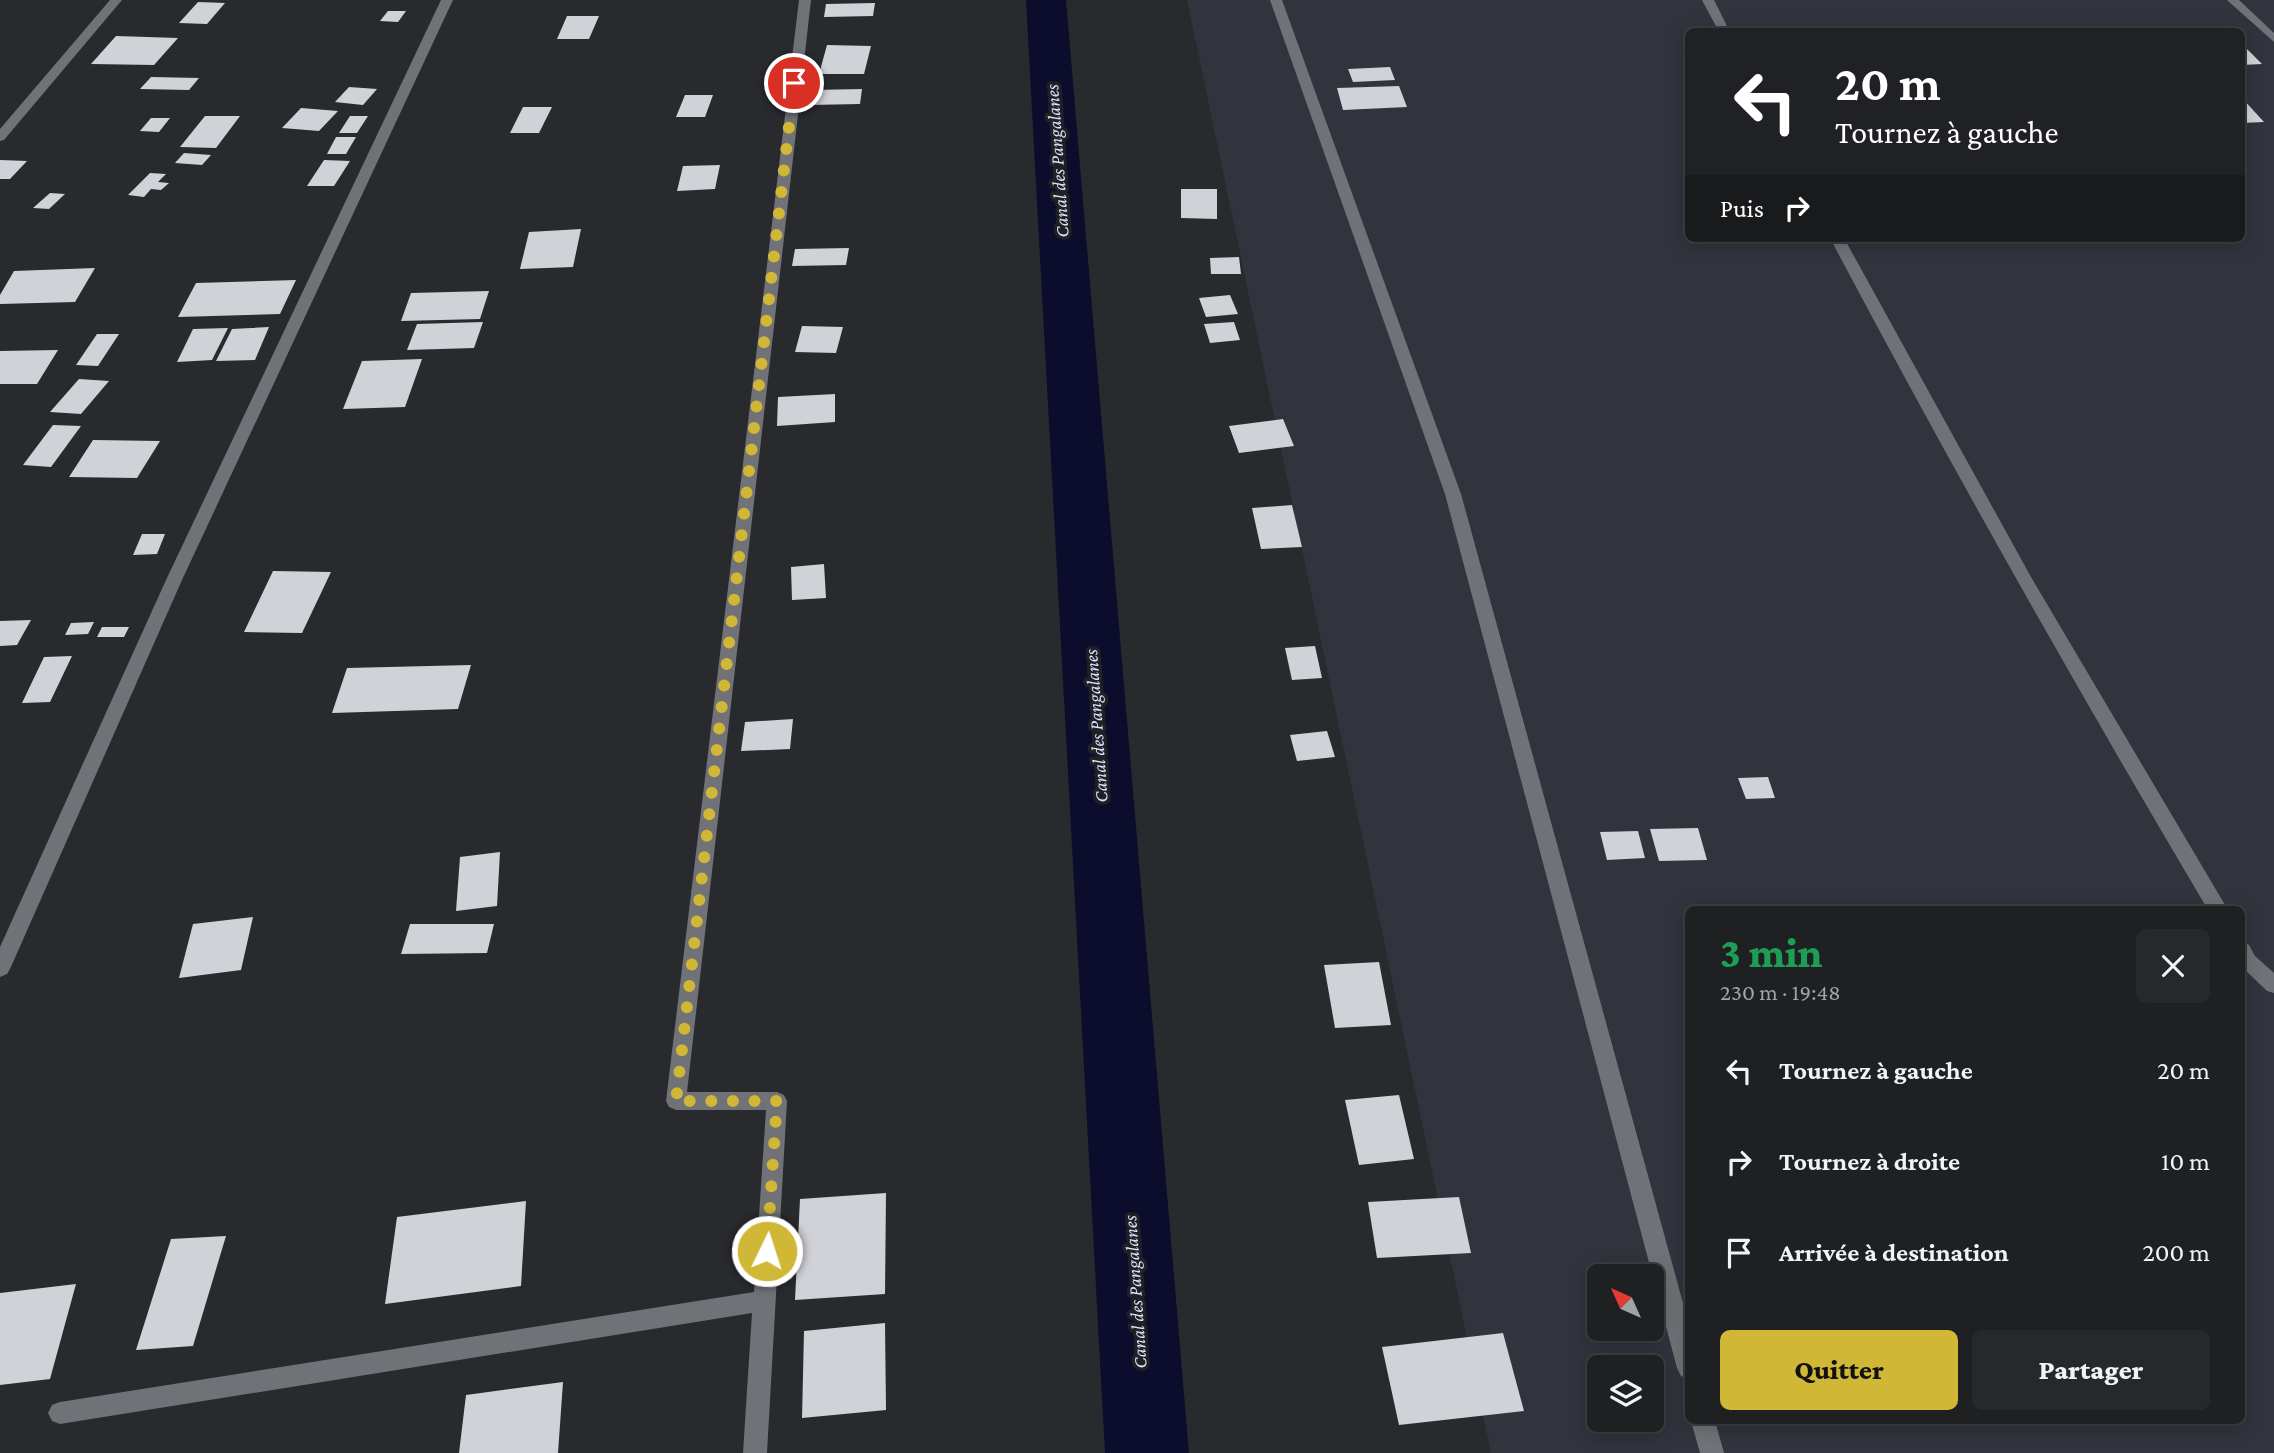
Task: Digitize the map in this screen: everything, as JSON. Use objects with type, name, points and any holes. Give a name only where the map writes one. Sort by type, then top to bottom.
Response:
[{"type":"street","points":[[0,137],[116,0]]},
{"type":"street","points":[[0,969],[174,580],[447,0]]},
{"type":"street","points":[[755,1453],[777,1101],[676,1101],[806,0]]},
{"type":"street","points":[[1276,0],[1453,494],[1685,1353]]},
{"type":"street","points":[[1708,0],[1723,28]]},
{"type":"street","points":[[2233,0],[2274,39]]},
{"type":"street","points":[[1839,242],[1917,391],[2076,673],[2216,906]]},
{"type":"street","points":[[2245,956],[2274,985]]},
{"type":"street","points":[[60,1413],[764,1301]]},
{"type":"street","points":[[1704,1424],[1712,1453]]},
{"type":"shaded area","points":[[1187,0],[2274,0],[2274,1453],[1491,1453]]},
{"type":"building","points":[[198,2],[225,3],[207,24],[179,23]]},
{"type":"building","points":[[875,3],[873,16],[824,17],[826,4]]},
{"type":"building","points":[[388,11],[406,11],[398,22],[380,21]]},
{"type":"building","points":[[567,16],[599,16],[589,39],[557,39]]},
{"type":"building","points":[[116,36],[178,38],[154,65],[91,64]]},
{"type":"building","points":[[827,45],[871,46],[864,74],[819,74]]},
{"type":"building","points":[[2245,47],[2262,64],[2245,65]]},
{"type":"building","points":[[1390,67],[1395,80],[1353,82],[1348,69]]},
{"type":"building","points":[[151,77],[199,78],[189,90],[140,89]]},
{"type":"building","points":[[1399,86],[1407,107],[1343,110],[1337,88]]},
{"type":"building","points":[[349,87],[377,89],[363,105],[335,102]]},
{"type":"building","points":[[862,89],[860,104],[809,105],[812,90]]},
{"type":"building","points":[[685,95],[713,95],[705,117],[676,117]]},
{"type":"building","points":[[2245,101],[2264,122],[2245,123]]},
{"type":"building","points":[[523,107],[552,107],[539,133],[510,133]]},
{"type":"building","points":[[301,108],[338,111],[319,131],[282,128]]},
{"type":"building","points":[[205,116],[240,116],[216,148],[180,147]]},
{"type":"building","points":[[350,116],[368,116],[357,133],[339,133]]},
{"type":"building","points":[[151,118],[170,118],[159,132],[140,131]]},
{"type":"building","points":[[336,137],[356,137],[346,154],[327,154]]},
{"type":"building","points":[[184,153],[211,155],[202,165],[175,163]]},
{"type":"building","points":[[0,160],[27,161],[10,179],[0,179]]},
{"type":"building","points":[[324,160],[350,161],[334,186],[307,186]]},
{"type":"building","points":[[720,165],[715,189],[677,191],[683,166]]},
{"type":"building","points":[[150,173],[166,174],[158,182],[169,183],[161,190],[151,189],[144,197],[128,195]]},
{"type":"building","points":[[1181,189],[1217,189],[1217,219],[1181,218]]},
{"type":"building","points":[[50,193],[65,194],[49,209],[33,208]]},
{"type":"building","points":[[581,229],[573,267],[520,269],[529,232]]},
{"type":"building","points":[[849,248],[846,265],[792,266],[795,249]]},
{"type":"building","points":[[1239,257],[1241,274],[1211,274],[1210,258]]},
{"type":"building","points":[[95,268],[75,302],[0,304],[0,295],[14,271]]},
{"type":"building","points":[[296,280],[280,314],[178,317],[196,283]]},
{"type":"building","points":[[489,291],[480,319],[401,321],[411,293]]},
{"type":"building","points":[[1230,295],[1238,314],[1206,317],[1199,298]]},
{"type":"building","points":[[483,322],[474,348],[407,350],[417,324]]},
{"type":"building","points":[[1234,322],[1240,340],[1210,343],[1204,324]]},
{"type":"building","points":[[802,326],[843,327],[836,353],[795,352]]},
{"type":"building","points":[[269,327],[255,360],[216,361],[232,329]]},
{"type":"building","points":[[228,328],[212,360],[177,362],[193,329]]},
{"type":"building","points":[[97,334],[119,334],[98,366],[76,365]]},
{"type":"building","points":[[58,350],[37,384],[0,384],[0,351]]},
{"type":"building","points":[[422,359],[405,407],[343,409],[362,361]]},
{"type":"building","points":[[79,379],[109,381],[81,414],[50,412]]},
{"type":"building","points":[[835,394],[835,422],[777,426],[778,397]]},
{"type":"building","points":[[1283,419],[1294,446],[1239,453],[1229,426]]},
{"type":"building","points":[[53,425],[81,426],[51,467],[23,465]]},
{"type":"building","points":[[93,440],[160,441],[137,478],[69,477]]},
{"type":"building","points":[[1292,505],[1302,547],[1261,549],[1252,508]]},
{"type":"building","points":[[142,534],[165,534],[157,554],[133,555]]},
{"type":"building","points":[[824,564],[826,598],[792,600],[791,567]]},
{"type":"building","points":[[273,571],[331,572],[302,633],[244,632]]},
{"type":"building","points":[[31,620],[17,645],[0,646],[0,621]]},
{"type":"building","points":[[94,622],[88,634],[65,635],[71,623]]},
{"type":"building","points":[[102,627],[129,627],[124,637],[97,637]]},
{"type":"building","points":[[1315,646],[1322,678],[1292,680],[1285,648]]},
{"type":"building","points":[[72,656],[50,702],[22,703],[44,657]]},
{"type":"building","points":[[471,665],[458,709],[332,713],[347,668]]},
{"type":"building","points":[[793,719],[790,749],[741,751],[745,722]]},
{"type":"building","points":[[1327,731],[1335,757],[1297,761],[1290,735]]},
{"type":"building","points":[[1768,777],[1775,798],[1746,799],[1738,778]]},
{"type":"building","points":[[1698,828],[1707,860],[1659,861],[1650,829]]},
{"type":"building","points":[[1638,831],[1645,858],[1607,860],[1600,832]]},
{"type":"building","points":[[500,852],[497,906],[456,911],[460,857]]},
{"type":"building","points":[[253,917],[241,970],[179,978],[193,924]]},
{"type":"building","points":[[410,924],[494,924],[487,953],[401,954]]},
{"type":"building","points":[[1379,962],[1391,1025],[1335,1028],[1324,965]]},
{"type":"building","points":[[1399,1095],[1414,1159],[1359,1165],[1345,1100]]},
{"type":"building","points":[[886,1193],[885,1294],[795,1300],[800,1199]]},
{"type":"building","points":[[1459,1197],[1471,1253],[1377,1258],[1368,1202]]},
{"type":"building","points":[[526,1201],[521,1286],[385,1304],[397,1217]]},
{"type":"building","points":[[226,1236],[193,1346],[136,1350],[171,1239]]},
{"type":"building","points":[[76,1284],[50,1379],[0,1385],[0,1293]]},
{"type":"building","points":[[885,1323],[886,1410],[802,1418],[804,1331]]},
{"type":"building","points":[[1503,1333],[1524,1411],[1399,1425],[1382,1347]]},
{"type":"building","points":[[563,1382],[558,1453],[459,1453],[466,1395]]},
{"type":"waterway","name":"Canal des Pangalanes","points":[[1046,0],[1147,1453]]},
{"type":"route","points":[[767,1251],[777,1101],[676,1101],[794,83]]}]
